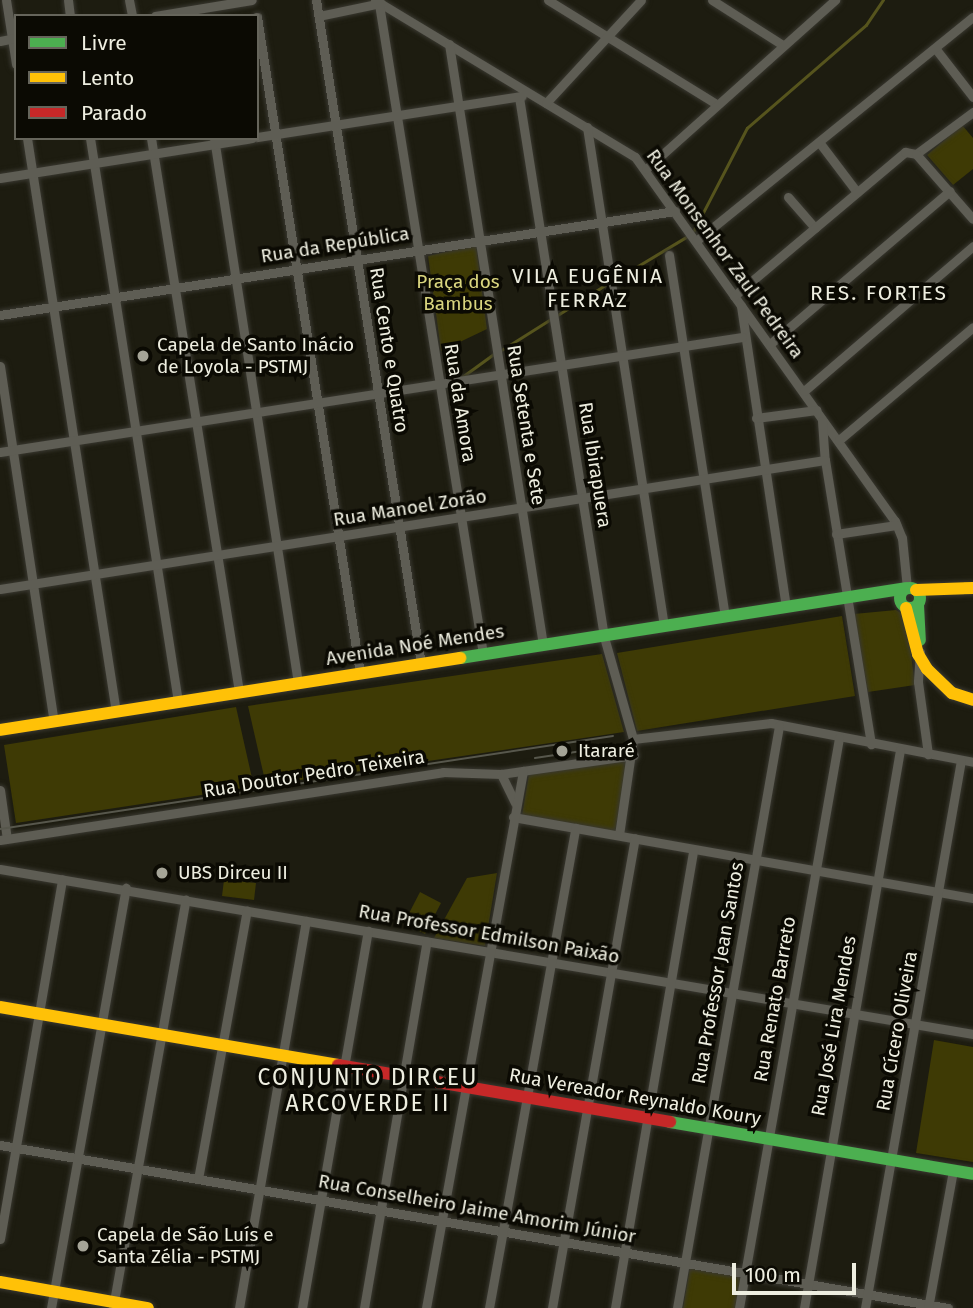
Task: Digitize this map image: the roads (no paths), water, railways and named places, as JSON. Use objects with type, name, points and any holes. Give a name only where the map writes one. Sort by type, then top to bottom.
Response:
[{"type":"street","points":[[0,41],[14,39],[6,0]]},
{"type":"street","points":[[166,14],[253,0]]},
{"type":"street","name":"Rua Cento e Quatro","points":[[316,0],[421,664]]},
{"type":"street","points":[[548,0],[715,103]]},
{"type":"street","points":[[546,103],[641,0]]},
{"type":"street","points":[[712,0],[781,44]]},
{"type":"street","points":[[646,169],[715,103],[835,0]]},
{"type":"street","points":[[318,16],[378,2]]},
{"type":"street","name":"Rua Monsenhor Zaul Pedreira","points":[[378,2],[628,151],[646,169],[839,440],[896,525],[911,596]]},
{"type":"street","name":"Rua da Amora","points":[[378,2],[483,654]]},
{"type":"street","points":[[693,236],[819,142],[973,17]]},
{"type":"street","points":[[259,30],[360,673]]},
{"type":"street","name":"Rua Setenta e Sete","points":[[449,44],[543,645]]},
{"type":"street","points":[[935,48],[971,92]]},
{"type":"street","points":[[259,138],[519,97],[529,92]]},
{"type":"street","name":"Rua Ibirapuera","points":[[519,97],[604,637],[633,739],[634,755],[619,835]]},
{"type":"street","points":[[734,296],[901,154],[916,155],[973,112]]},
{"type":"street","points":[[587,127],[664,626]]},
{"type":"street","points":[[27,140],[116,712]]},
{"type":"street","points":[[90,140],[178,702]]},
{"type":"street","points":[[151,140],[239,692]]},
{"type":"street","points":[[0,178],[153,154],[214,141],[298,683]]},
{"type":"street","points":[[819,142],[857,192]]},
{"type":"street","points":[[916,155],[973,219]]},
{"type":"street","points":[[770,344],[950,191]]},
{"type":"street","points":[[788,197],[814,228]]},
{"type":"street","name":"Rua da República","points":[[0,315],[675,211]]},
{"type":"street","points":[[804,391],[973,246]]},
{"type":"street","points":[[669,255],[725,615]]},
{"type":"street","points":[[741,306],[742,337],[786,606]]},
{"type":"street","points":[[839,440],[973,327]]},
{"type":"street","points":[[0,452],[742,337]]},
{"type":"street","points":[[0,366],[54,722]]},
{"type":"street","points":[[756,418],[816,410]]},
{"type":"street","points":[[822,419],[843,598],[871,744]]},
{"type":"street","name":"Rua Manoel Zorão","points":[[0,589],[825,460]]},
{"type":"street","points":[[836,534],[896,525]]},
{"type":"street","name":"Avenida Noé Mendes","points":[[0,730],[604,637],[786,606],[843,598],[911,596],[973,589]]},
{"type":"street","points":[[911,596],[920,655],[928,754]]},
{"type":"street","points":[[920,655],[952,693],[973,700]]},
{"type":"street","points":[[633,739],[756,723],[973,762]]},
{"type":"street","name":"Rua Professor Jean Santos","points":[[677,1308],[779,726]]},
{"type":"street","name":"Rua Renato Barreto","points":[[739,1308],[839,738]]},
{"type":"street","name":"Rua José Lira Mendes","points":[[804,1308],[900,750]]},
{"type":"street","name":"Rua Doutor Pedro Teixeira","points":[[4,840],[443,772],[501,774],[634,755]]},
{"type":"street","name":"Rua Cícero Oliveira","points":[[864,1308],[961,760]]},
{"type":"street","points":[[426,1308],[491,953],[515,803],[523,771]]},
{"type":"street","points":[[501,774],[515,803]]},
{"type":"street","points":[[0,790],[4,840]]},
{"type":"street","points":[[513,817],[973,898]]},
{"type":"street","points":[[489,1308],[575,828]]},
{"type":"street","points":[[552,1308],[635,838]]},
{"type":"street","points":[[615,1308],[693,850]]},
{"type":"street","points":[[0,881],[1,869]]},
{"type":"street","name":"Rua Professor Edmilson Paixão","points":[[1,869],[126,888],[973,1034]]},
{"type":"street","points":[[0,1239],[62,879]]},
{"type":"street","points":[[51,1308],[126,888]]},
{"type":"street","points":[[114,1305],[186,899]]},
{"type":"street","points":[[198,1179],[247,910]]},
{"type":"street","points":[[239,1308],[306,921]]},
{"type":"street","points":[[302,1308],[368,931]]},
{"type":"street","points":[[364,1308],[427,941]]},
{"type":"street","name":"Rua Vereador Reynaldo Koury","points":[[0,1007],[973,1174]]},
{"type":"street","name":"Rua Conselheiro Jaime Amorim Júnior","points":[[0,1145],[948,1308]]},
{"type":"street","points":[[928,1306],[953,1171]]},
{"type":"street","points":[[0,1282],[114,1305],[148,1308]]},
{"type":"waterway","points":[[693,232],[747,128],[866,25],[883,0]]},
{"type":"waterway","points":[[613,281],[688,236]]},
{"type":"waterway","points":[[556,316],[607,284]]},
{"type":"waterway","points":[[500,351],[551,319]]},
{"type":"waterway","points":[[462,377],[494,354]]},
{"type":"tram line","points":[[0,829],[613,736]]},
{"type":"tram line","points":[[535,758],[615,746]]},
{"type":"place","name":"Capela de Santo Inácio de Loyola - PSTMJ","points":[[143,356]]},
{"type":"place","name":"Itararé","points":[[562,751]]},
{"type":"place","name":"UBS Dirceu II","points":[[162,873]]},
{"type":"place","name":"Capela de São Luís e Santa Zélia - PSTMJ","points":[[83,1246]]},
{"type":"district","name":"VILA EUGÊNIA FERRAZ","points":[[588,288]]},
{"type":"district","name":"RES. FORTES","points":[[879,293]]},
{"type":"district","name":"CONJUNTO DIRCEU ARCOVERDE II","points":[[368,1090]]},
{"type":"park label","name":"Praça dos Bambus","points":[[458,293]]}]
